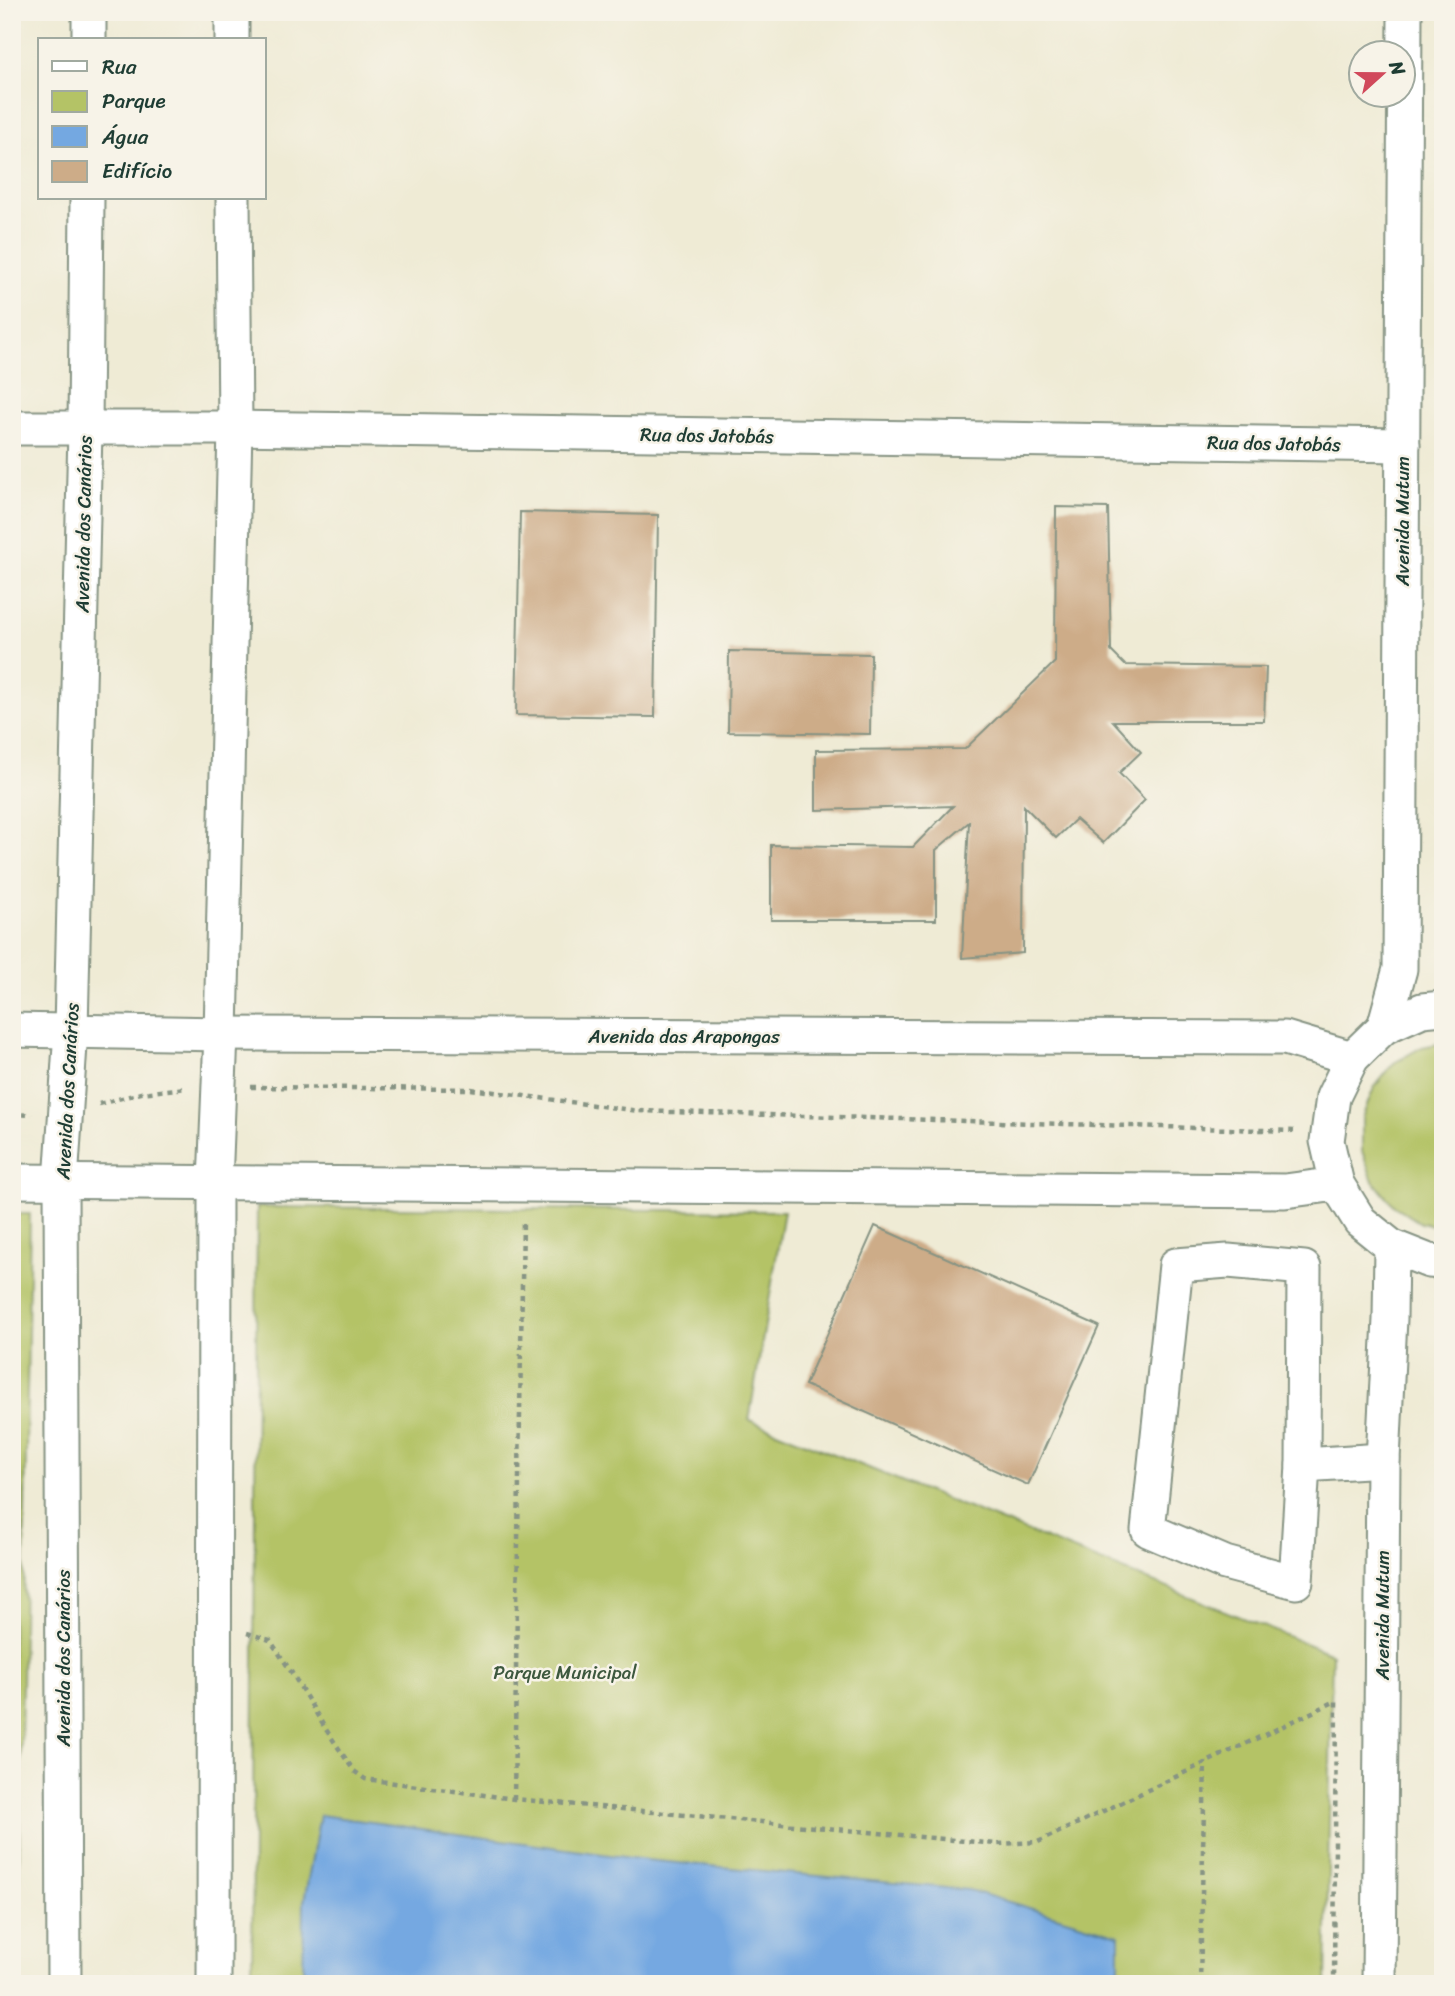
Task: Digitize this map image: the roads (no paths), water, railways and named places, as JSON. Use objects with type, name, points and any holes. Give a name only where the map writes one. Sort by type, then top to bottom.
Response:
[{"type":"street","points":[[89,12],[89,38]]},
{"type":"street","points":[[232,12],[232,38]]},
{"type":"street","name":"Avenida Mutum","points":[[1384,1027],[1400,969],[1405,12]]},
{"type":"street","name":"Avenida dos Canários","points":[[64,1984],[61,1182],[71,1030],[85,430],[87,200]]},
{"type":"street","points":[[214,1984],[215,1183],[235,428],[233,200]]},
{"type":"street","name":"Rua dos Jatobás","points":[[12,428],[235,428],[1403,444]]},
{"type":"street","points":[[1443,1008],[1422,1010],[1384,1027],[1352,1058],[1333,1097],[1328,1141],[1337,1184],[1360,1221],[1391,1246],[1429,1261],[1443,1262]]},
{"type":"street","name":"Avenida das Arapongas","points":[[12,1030],[221,1034],[1285,1038],[1352,1058]]},
{"type":"street","points":[[12,1181],[1285,1191],[1337,1184]]},
{"type":"street","name":"Avenida Mutum","points":[[1380,1984],[1383,1460],[1391,1246]]},
{"type":"street","points":[[1228,1261],[1304,1268],[1303,1465],[1296,1582],[1225,1563],[1148,1530],[1176,1265],[1228,1261]]},
{"type":"street","points":[[1303,1465],[1383,1460]]},
{"type":"water","points":[[320,1815],[646,1860],[969,1890],[1119,1935],[1119,1984],[303,1984],[304,1901]]},
{"type":"park label","name":"Parque Municipal","points":[[565,1672]]}]
